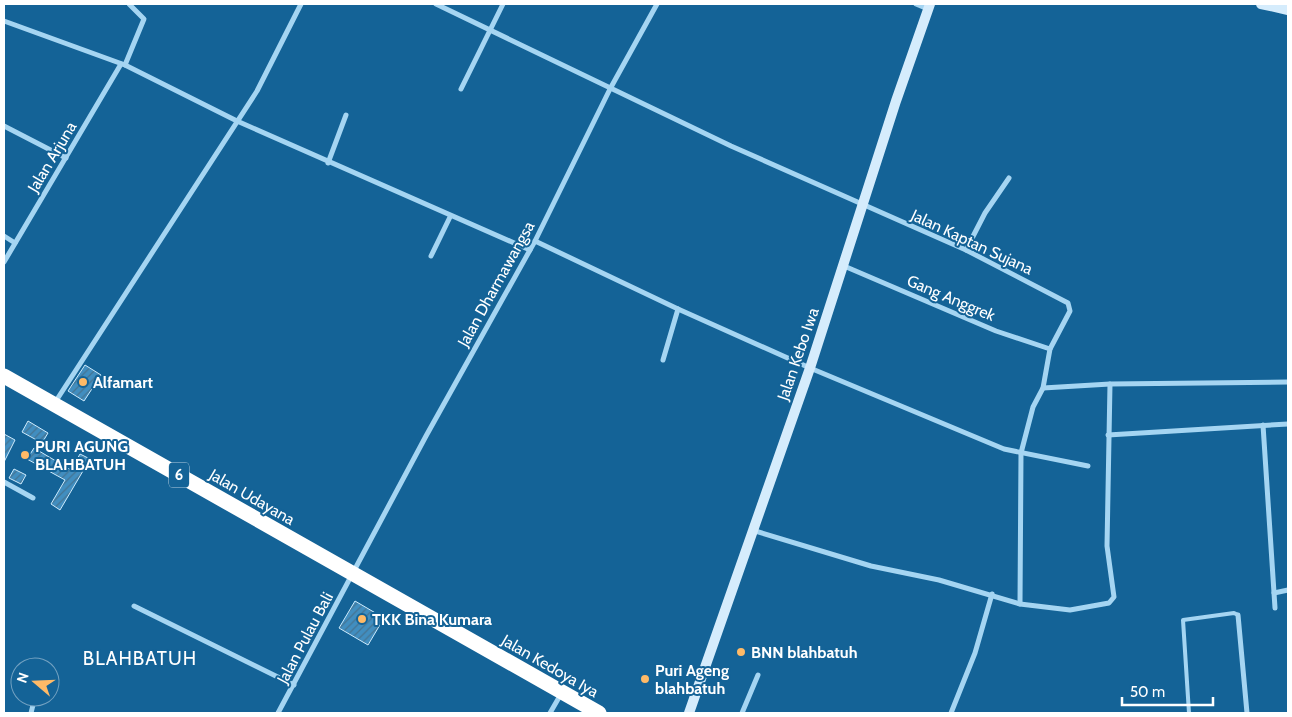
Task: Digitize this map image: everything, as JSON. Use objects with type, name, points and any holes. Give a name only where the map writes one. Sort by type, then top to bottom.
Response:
[{"type":"highway","name":"Jalan Udayana","points":[[4,376],[353,575]]},
{"type":"highway","name":"Jalan Kedoya Iya","points":[[353,575],[599,713]]},
{"type":"main road","points":[[1260,4],[1288,10]]},
{"type":"main road","name":"Jalan Kebo Iwa","points":[[689,713],[810,368],[864,206],[896,101],[929,6]]},
{"type":"street","name":"Jalan Arjuna","points":[[4,262],[123,64],[144,19],[129,4]]},
{"type":"street","points":[[54,404],[256,91],[301,4]]},
{"type":"street","name":"Jalan Kaptan Sujana","points":[[436,4],[492,29],[610,89],[864,206],[966,250],[1068,303],[1070,311],[1050,349]]},
{"type":"street","points":[[461,89],[503,4]]},
{"type":"street","name":"Jalan Dharmawangsa","points":[[353,575],[426,436],[536,240],[610,89],[657,4]]},
{"type":"street","points":[[916,4],[929,6]]},
{"type":"street","points":[[4,21],[123,64],[237,121],[450,217],[530,250]]},
{"type":"street","points":[[328,162],[346,115]]},
{"type":"street","points":[[4,126],[66,158]]},
{"type":"street","points":[[966,250],[985,213],[1010,178]]},
{"type":"street","points":[[431,256],[450,217]]},
{"type":"street","points":[[4,236],[15,243]]},
{"type":"street","points":[[536,240],[678,309],[810,368],[1010,451],[1088,466]]},
{"type":"street","name":"Gang Anggrek","points":[[844,266],[996,331],[1050,349]]},
{"type":"street","points":[[662,360],[678,309]]},
{"type":"street","points":[[1020,604],[1019,453],[1033,407],[1042,388],[1050,349]]},
{"type":"street","points":[[1042,388],[1110,384],[1288,382]]},
{"type":"street","points":[[752,530],[871,566],[992,594],[1020,604],[1070,610],[1112,601],[1114,597],[1107,546],[1110,384]]},
{"type":"street","points":[[1108,435],[1288,424]]},
{"type":"street","points":[[1262,425],[1275,608]]},
{"type":"street","points":[[4,482],[32,498]]},
{"type":"street","name":"Jalan Pulau Bali","points":[[278,713],[353,575]]},
{"type":"street","points":[[1274,593],[1288,590]]},
{"type":"street","points":[[951,713],[975,653],[992,594]]},
{"type":"street","points":[[134,606],[294,685]]},
{"type":"street","points":[[1238,615],[1247,713]]},
{"type":"street","points":[[742,713],[758,675]]},
{"type":"street","points":[[550,713],[562,692]]},
{"type":"lane","points":[[1189,713],[1183,620],[1234,613],[1238,615]]},
{"type":"building","name":"Alfamart","points":[[85,365],[101,375],[84,401],[68,391]]},
{"type":"building","points":[[28,421],[48,433],[42,443],[22,432]]},
{"type":"building","points":[[4,434],[15,440],[4,462]]},
{"type":"building","points":[[34,448],[71,470],[80,454],[90,459],[60,510],[51,504],[65,480],[27,459]]},
{"type":"building","points":[[14,469],[26,475],[21,484],[9,478]]},
{"type":"building","points":[[355,601],[384,618],[368,645],[339,628]]},
{"type":"place","name":"Alfamart","points":[[83,382]]},
{"type":"place","name":"PURI AGUNG BLAHBATUH","points":[[25,455]]},
{"type":"place","name":"TKK Bina Kumara","points":[[362,619]]},
{"type":"place","name":"BNN blahbatuh","points":[[741,652]]},
{"type":"place","name":"Puri Ageng blahbatuh","points":[[645,679]]},
{"type":"district","name":"BLAHBATUH","points":[[140,658]]}]
